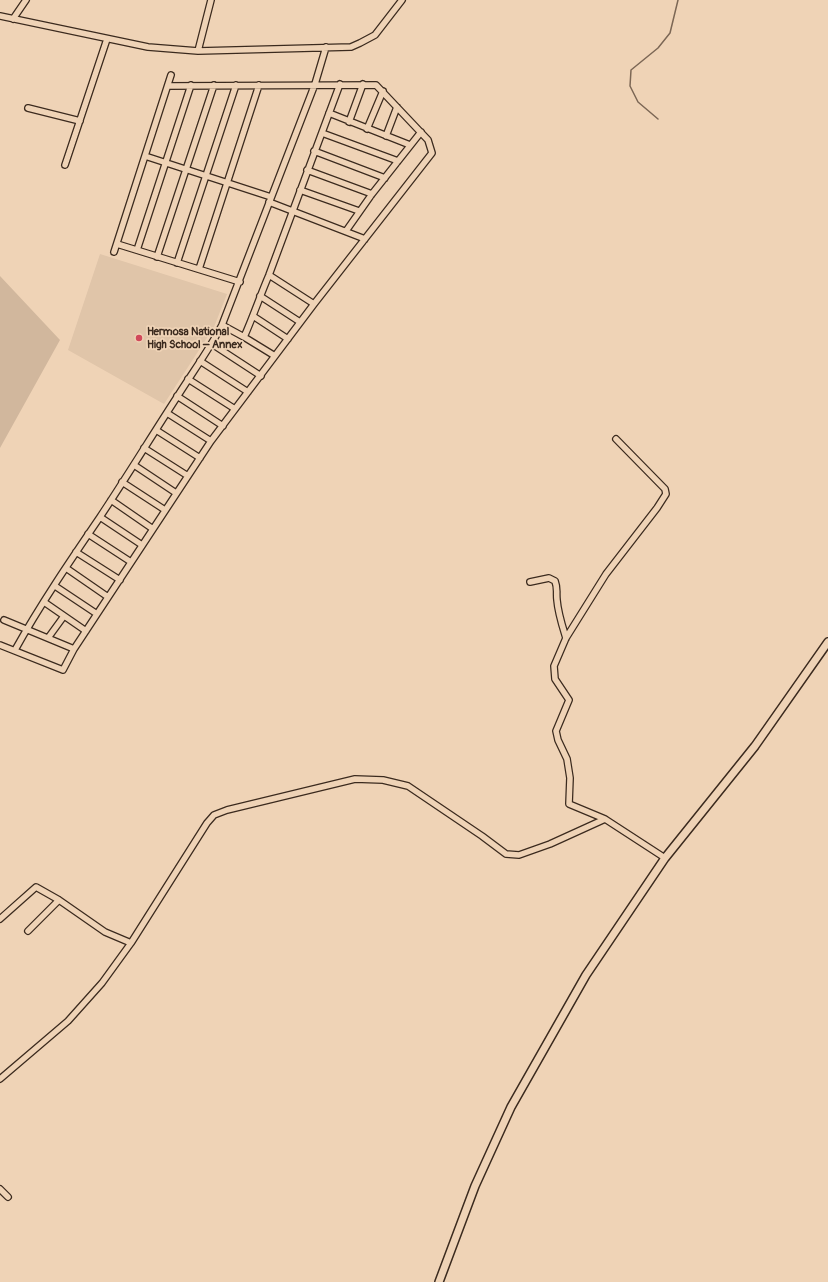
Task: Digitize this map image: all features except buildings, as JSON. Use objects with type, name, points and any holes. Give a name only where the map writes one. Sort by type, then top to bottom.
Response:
[{"type":"street","points":[[13,19],[26,0]]},
{"type":"street","points":[[198,51],[211,0]]},
{"type":"street","points":[[0,16],[148,47],[198,51],[351,47],[374,35],[402,0]]},
{"type":"street","points":[[65,165],[106,39]]},
{"type":"street","points":[[15,650],[26,629],[134,465],[166,413],[212,344],[222,325],[240,282],[315,84],[326,47]]},
{"type":"street","points":[[114,252],[171,75]]},
{"type":"street","points":[[0,645],[63,670],[74,649],[211,441],[300,322],[432,153],[428,140],[376,85],[315,84],[168,86]]},
{"type":"street","points":[[244,337],[340,84]]},
{"type":"street","points":[[349,122],[363,84]]},
{"type":"street","points":[[157,257],[214,85]]},
{"type":"street","points":[[177,263],[236,85]]},
{"type":"street","points":[[199,269],[259,85]]},
{"type":"street","points":[[137,250],[191,86]]},
{"type":"street","points":[[368,129],[383,91]]},
{"type":"street","points":[[386,136],[397,106]]},
{"type":"street","points":[[28,108],[80,121]]},
{"type":"street","points":[[329,113],[410,145]]},
{"type":"street","points":[[346,231],[372,194],[421,132]]},
{"type":"street","points":[[322,133],[398,161]]},
{"type":"street","points":[[314,151],[386,178]]},
{"type":"street","points":[[145,156],[227,183],[270,200],[292,211],[365,239]]},
{"type":"street","points":[[307,170],[372,194]]},
{"type":"street","points":[[300,190],[359,212]]},
{"type":"street","points":[[117,244],[240,282]]},
{"type":"street","points":[[268,275],[314,304]]},
{"type":"street","points":[[260,296],[300,322]]},
{"type":"street","points":[[253,316],[288,339]]},
{"type":"street","points":[[222,325],[275,356]]},
{"type":"street","points":[[212,344],[261,376]]},
{"type":"street","points":[[200,361],[248,392]]},
{"type":"street","points":[[188,379],[235,409]]},
{"type":"street","points":[[177,396],[223,426]]},
{"type":"street","points":[[166,413],[211,441]]},
{"type":"street","points":[[156,430],[200,458]]},
{"type":"street","points":[[616,439],[665,489],[666,494],[606,574],[566,638],[554,666],[555,679],[569,700],[556,731],[558,740],[567,759],[570,778],[569,804],[605,819],[665,858]]},
{"type":"street","points":[[144,448],[188,476]]},
{"type":"street","points":[[134,465],[176,492]]},
{"type":"street","points":[[122,482],[165,510]]},
{"type":"street","points":[[111,500],[153,529]]},
{"type":"street","points":[[100,517],[142,545]]},
{"type":"street","points":[[88,534],[131,562]]},
{"type":"street","points":[[76,552],[120,580]]},
{"type":"street","points":[[66,568],[108,597]]},
{"type":"street","points":[[530,582],[549,578],[555,581],[557,588],[556,598],[566,638]]},
{"type":"street","points":[[55,586],[97,614]]},
{"type":"street","points":[[44,602],[86,631]]},
{"type":"street","points":[[48,638],[64,616]]},
{"type":"street","points":[[4,620],[74,649]]},
{"type":"street","points":[[439,1282],[475,1186],[511,1107],[586,975],[665,858],[755,746],[828,642]]},
{"type":"street","points":[[0,1079],[68,1021],[102,983],[131,943],[207,823],[214,815],[227,810],[355,779],[383,780],[408,786],[506,854],[519,855],[550,844],[605,819]]},
{"type":"street","points":[[0,919],[36,886],[105,932],[131,943]]},
{"type":"street","points":[[28,930],[59,900]]},
{"type":"street","points":[[0,1189],[8,1197]]},
{"type":"shaded area","name":"Hermosa National High School – Annex","points":[[100,254],[227,294],[214,327],[164,404],[68,350]]},
{"type":"shaded area","points":[[0,276],[60,340],[0,448]]},
{"type":"waterway","points":[[658,119],[638,102],[630,86],[631,70],[658,48],[670,33],[678,0]]},
{"type":"place","name":"Hermosa National High School – Annex","points":[[139,338]]}]
